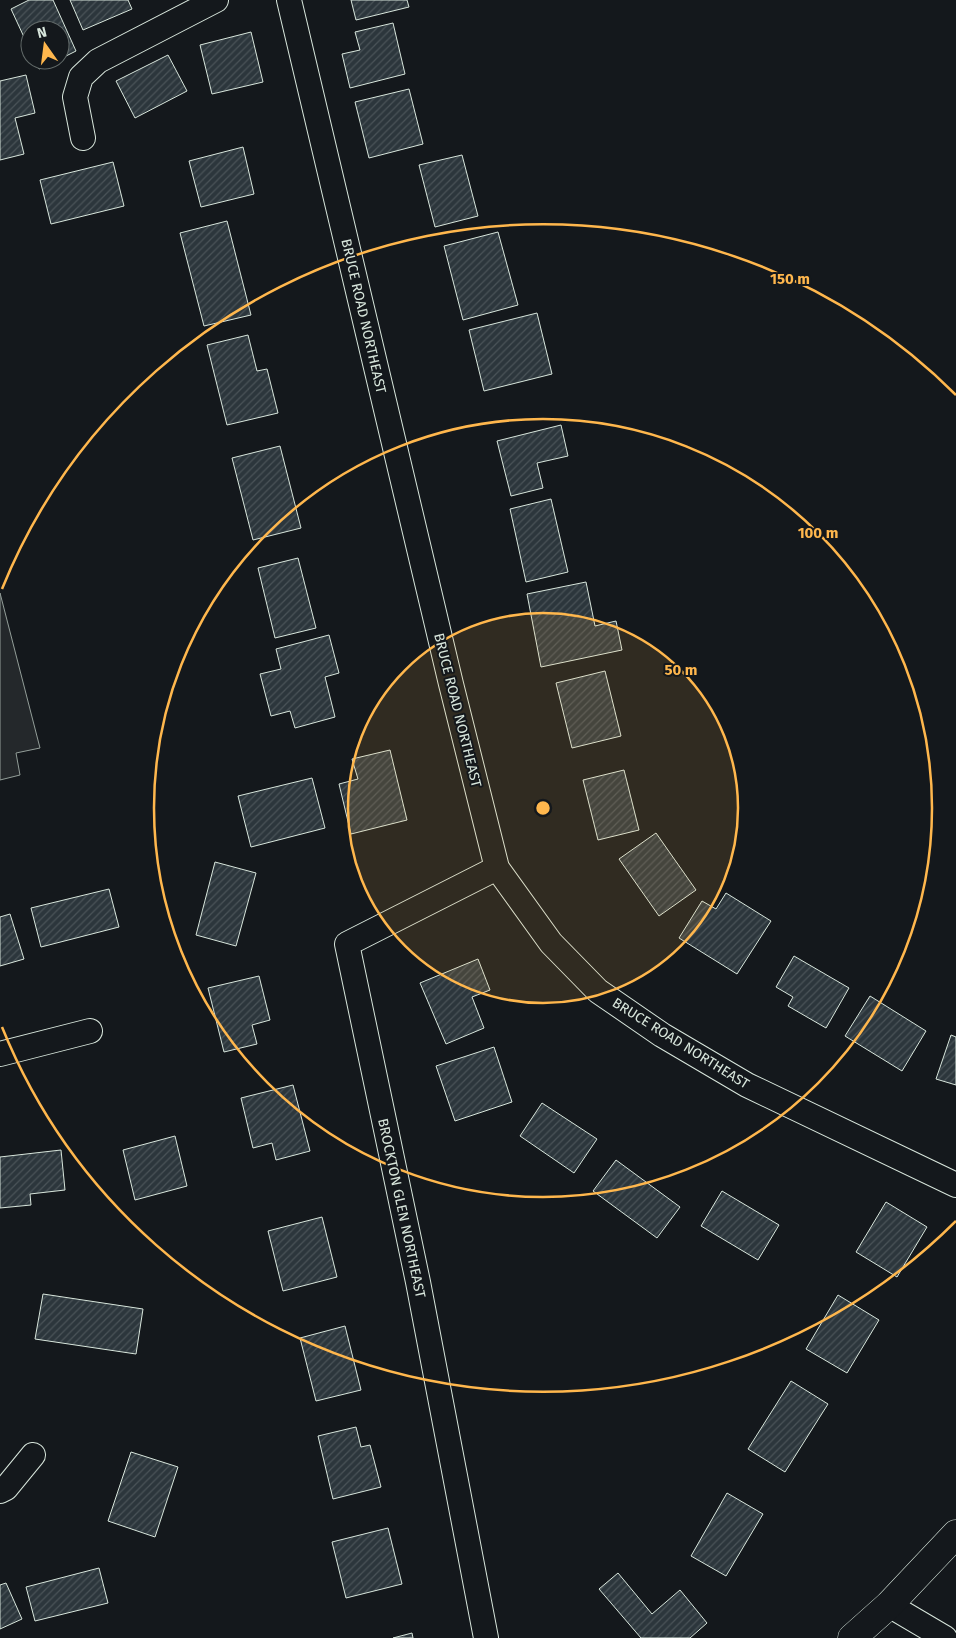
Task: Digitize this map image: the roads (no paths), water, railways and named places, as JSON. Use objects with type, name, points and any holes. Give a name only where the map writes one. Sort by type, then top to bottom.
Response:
[{"type":"main road","points":[[852,1638],[889,1605],[956,1534]]},
{"type":"street","points":[[83,138],[74,97],[82,77],[98,61],[216,0]]},
{"type":"street","name":"BRUCE ROAD NORTHEAST","points":[[289,0],[451,684],[497,868],[551,943],[598,991],[662,1035],[747,1085],[956,1185]]},
{"type":"street","name":"BROCKTON GLEN NORTHEAST","points":[[486,1638],[418,1282],[347,944],[497,868]]},
{"type":"street","points":[[0,1054],[90,1031]]},
{"type":"street","points":[[0,1491],[6,1488],[33,1455]]},
{"type":"street","points":[[889,1605],[944,1638]]}]
